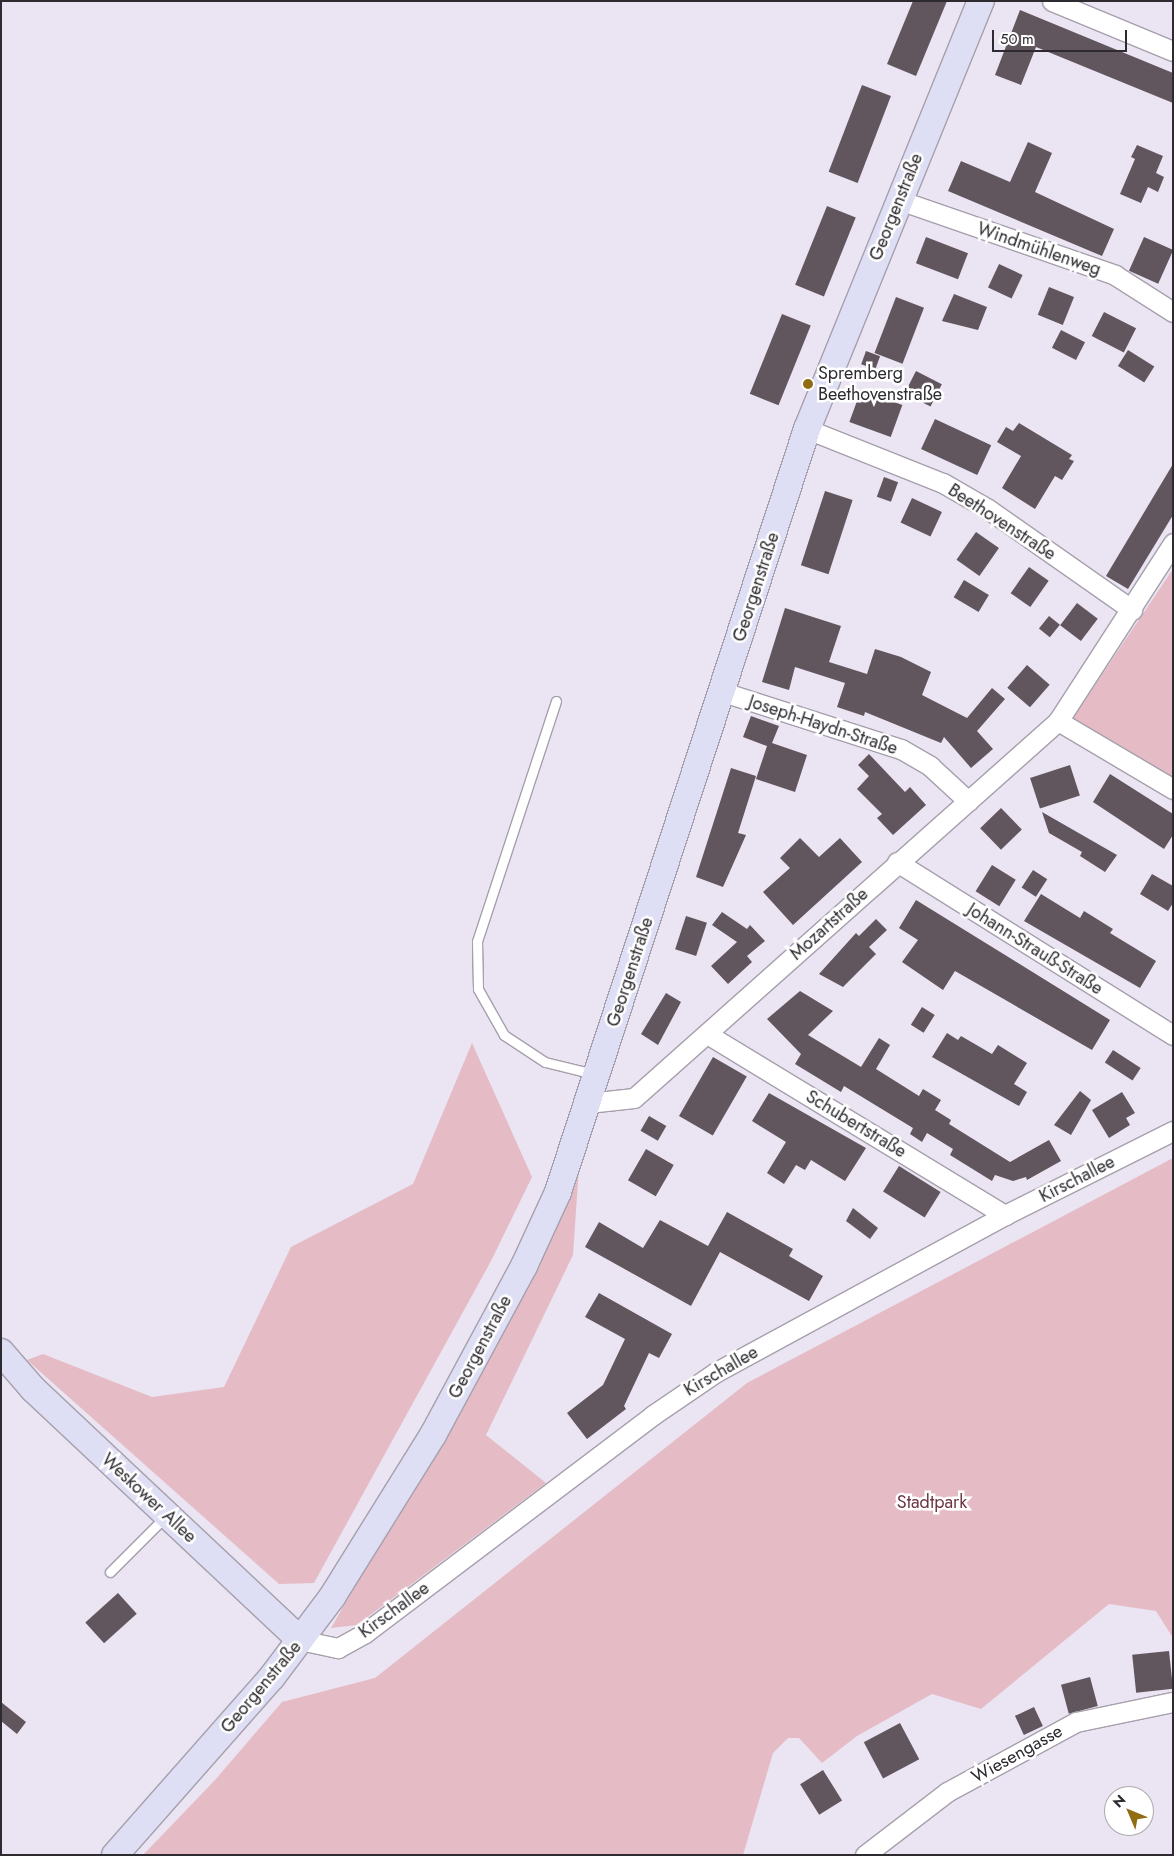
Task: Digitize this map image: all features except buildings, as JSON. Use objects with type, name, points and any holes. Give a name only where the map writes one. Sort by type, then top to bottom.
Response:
[{"type":"main road","name":"Georgenstraße","points":[[115,1855],[300,1640],[433,1435],[524,1266],[558,1192],[807,429],[898,200],[981,1]]},
{"type":"main road","name":"Weskower Allee","points":[[1,1352],[33,1389],[300,1640]]},
{"type":"street","points":[[1052,1],[1173,51]]},
{"type":"street","name":"Windmühlenweg","points":[[898,200],[1115,275],[1173,312]]},
{"type":"street","name":"Beethovenstraße","points":[[807,429],[944,483],[988,509],[1132,610]]},
{"type":"street","name":"Mozartstraße","points":[[588,1103],[634,1098],[897,862],[1058,721],[1132,610],[1173,543]]},
{"type":"street","name":"Joseph-Haydn-Straße","points":[[722,692],[901,749],[930,766],[968,801]]},
{"type":"street","points":[[1058,721],[1173,789]]},
{"type":"street","name":"Johann-Strauß-Straße","points":[[897,862],[1173,1035]]},
{"type":"street","name":"Schubertstraße","points":[[707,1034],[1005,1215]]},
{"type":"street","name":"Kirschallee","points":[[300,1640],[338,1648],[365,1633],[679,1396],[1005,1215],[1173,1131]]},
{"type":"street","name":"Wiesengasse","points":[[875,1851],[947,1792],[1076,1722],[1173,1702]]},
{"type":"lane","points":[[556,702],[478,941],[478,989],[504,1035],[544,1062],[597,1075]]},
{"type":"lane","points":[[110,1572],[167,1515]]},
{"type":"green space","points":[[1173,569],[1173,781],[1072,719]]},
{"type":"green space","points":[[472,1043],[532,1177],[491,1261],[314,1583],[279,1584],[27,1360],[43,1354],[152,1397],[224,1387],[291,1247],[413,1184]]},
{"type":"green space","name":"Stadtpark","points":[[1173,1158],[1173,1638],[1156,1611],[1109,1604],[981,1709],[932,1694],[857,1736],[822,1763],[799,1738],[788,1738],[773,1753],[743,1855],[143,1855],[215,1780],[282,1702],[375,1678],[747,1383]]},
{"type":"green space","points":[[579,1167],[573,1255],[486,1435],[546,1483],[357,1625],[331,1628],[538,1270]]},
{"type":"place","name":"Spremberg Beethovenstraße","points":[[808,384]]}]
